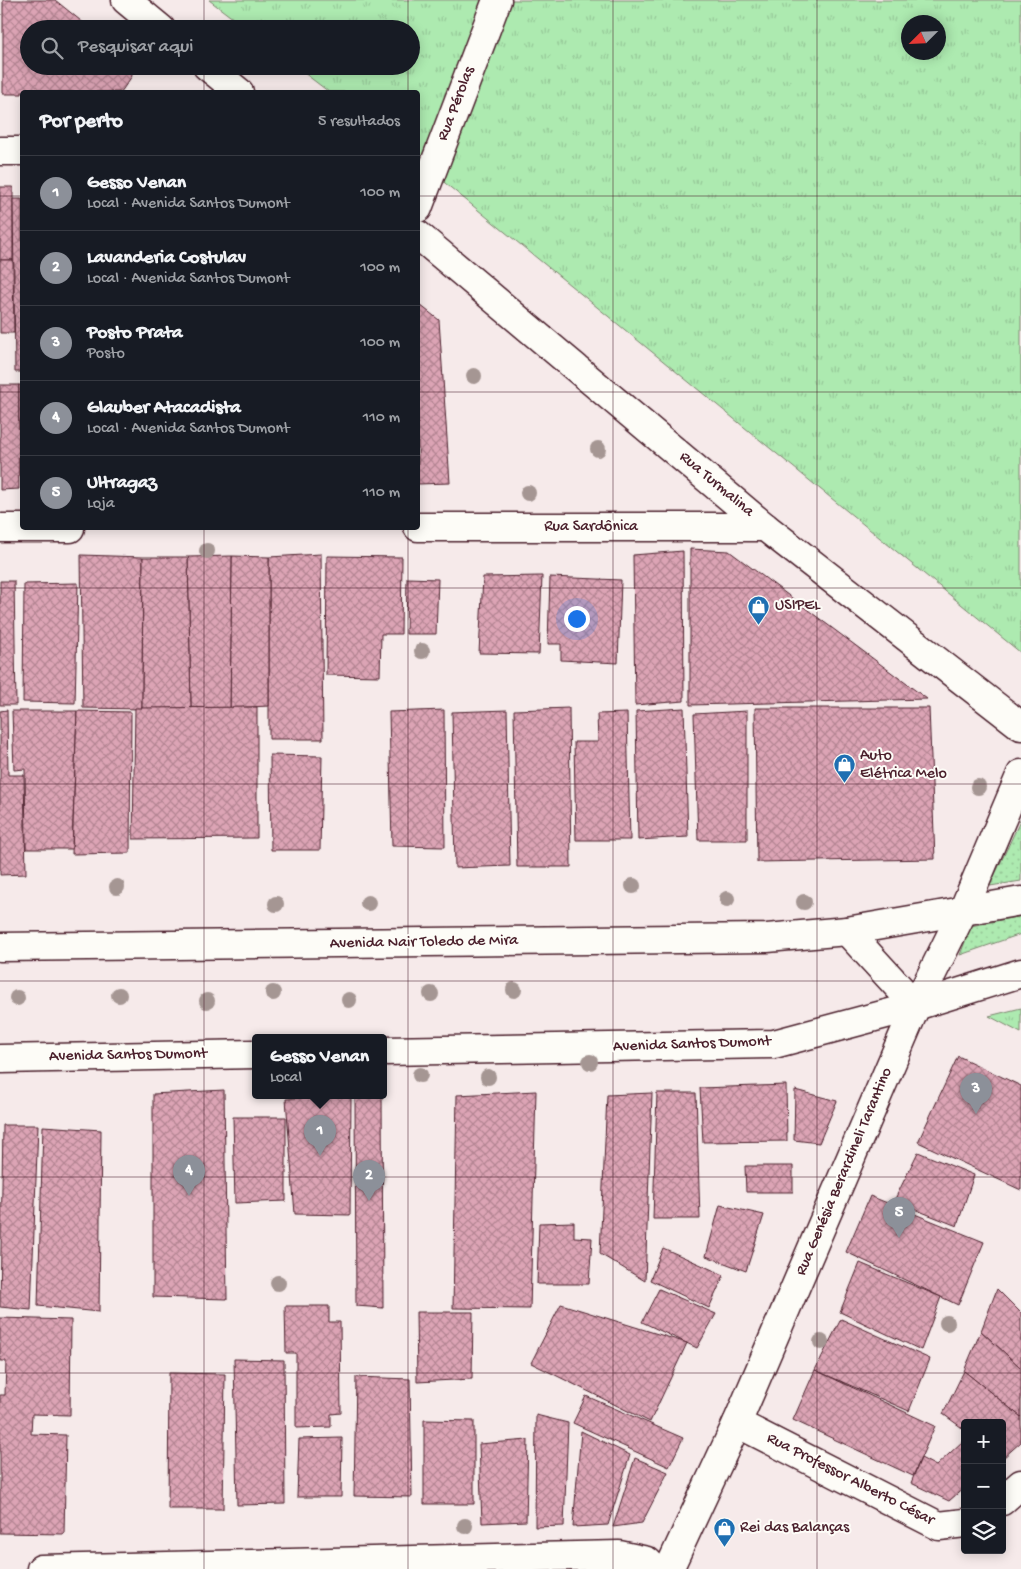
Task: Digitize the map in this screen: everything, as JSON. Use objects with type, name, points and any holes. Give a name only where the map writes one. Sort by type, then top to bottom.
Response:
[{"type":"main road","points":[[126,0],[150,20]]},
{"type":"main road","name":"Rua Pérolas","points":[[420,203],[497,0]]},
{"type":"main road","points":[[218,75],[237,90]]},
{"type":"main road","points":[[0,151],[20,151]]},
{"type":"main road","name":"Rua Turmalina","points":[[420,237],[766,527],[1021,726]]},
{"type":"main road","name":"Rua Sardônica","points":[[420,527],[766,527]]},
{"type":"main road","points":[[0,528],[20,528]]},
{"type":"main road","name":"Rua Genésia Berardineli Tarantino","points":[[669,1569],[737,1423],[916,1006],[963,911],[1021,774]]},
{"type":"main road","points":[[963,911],[1021,901]]},
{"type":"main road","name":"Avenida Nair Toledo de Mira","points":[[0,947],[767,938],[847,931],[963,911]]},
{"type":"main road","points":[[847,931],[916,1006]]},
{"type":"main road","name":"Avenida Santos Dumont","points":[[387,1051],[774,1044],[916,1006],[1021,973]]},
{"type":"main road","name":"Avenida Santos Dumont","points":[[0,1059],[252,1054]]},
{"type":"main road","name":"Rua Professor Alberto César","points":[[737,1423],[939,1526],[961,1524]]},
{"type":"main road","points":[[1006,1497],[1021,1484]]},
{"type":"main road","points":[[41,1569],[619,1555],[647,1561],[655,1569]]},
{"type":"green space","points":[[209,0],[1021,0],[1021,653],[420,163],[420,90],[326,90],[307,75],[420,75],[420,20],[235,20]]},
{"type":"green space","points":[[1021,819],[1021,881],[990,886],[990,885]]},
{"type":"green space","points":[[1021,916],[1021,934],[960,955],[971,926]]},
{"type":"green space","points":[[1021,1008],[1021,1033],[989,1016]]},
{"type":"building","points":[[3,0],[55,0],[80,20],[20,20],[20,75],[132,76],[122,90],[20,90],[20,94],[3,94]]},
{"type":"building","points":[[0,187],[13,187],[13,260],[0,260]]},
{"type":"building","points":[[13,199],[20,199],[20,372],[15,372]]},
{"type":"building","points":[[0,260],[13,260],[14,333],[0,333]]},
{"type":"building","points":[[420,305],[439,320],[450,483],[420,484]]},
{"type":"building","points":[[0,385],[19,385],[19,489],[0,490]]},
{"type":"building","points":[[19,385],[20,385],[20,475]]},
{"type":"building","name":"USIPEL","points":[[690,549],[729,551],[927,699],[690,705]]},
{"type":"building","points":[[683,551],[684,701],[635,705],[633,555]]},
{"type":"building","points":[[321,554],[323,739],[269,739],[269,557]]},
{"type":"building","points":[[81,555],[143,557],[142,709],[83,708]]},
{"type":"building","points":[[232,556],[269,557],[269,706],[230,708]]},
{"type":"building","points":[[232,556],[230,708],[191,708],[188,557]]},
{"type":"building","points":[[327,556],[402,557],[401,634],[381,634],[380,676],[326,675]]},
{"type":"building","points":[[143,557],[188,557],[191,708],[142,709]]},
{"type":"building","points":[[542,576],[539,654],[479,653],[483,577]]},
{"type":"building","points":[[550,577],[621,580],[618,663],[561,660],[561,644],[548,644]]},
{"type":"building","points":[[407,578],[438,579],[436,634],[406,634]]},
{"type":"building","points":[[0,581],[14,581],[16,705],[0,705]]},
{"type":"building","points":[[78,583],[75,703],[23,702],[24,584]]},
{"type":"building","points":[[257,707],[257,838],[133,839],[135,708]]},
{"type":"building","points":[[569,708],[571,867],[517,867],[514,710]]},
{"type":"building","points":[[684,708],[688,837],[638,840],[636,711]]},
{"type":"building","name":"Auto Elétrica Melo","points":[[755,708],[929,708],[935,859],[757,862]]},
{"type":"building","points":[[7,710],[8,775],[24,775],[26,874],[0,875],[0,711]]},
{"type":"building","points":[[444,710],[445,847],[392,846],[389,712]]},
{"type":"building","points":[[507,710],[510,866],[455,868],[452,712]]},
{"type":"building","points":[[12,711],[77,711],[72,849],[26,849],[25,769],[14,770]]},
{"type":"building","points":[[77,711],[131,712],[130,853],[72,854]]},
{"type":"building","points":[[747,711],[747,840],[698,840],[694,714]]},
{"type":"building","points":[[627,713],[630,840],[576,840],[574,742],[598,742],[597,714]]},
{"type":"building","points":[[270,755],[322,756],[320,850],[271,850]]},
{"type":"building","points":[[958,1056],[1021,1086],[1021,1190],[918,1142]]},
{"type":"building","points":[[786,1085],[787,1141],[703,1142],[700,1088]]},
{"type":"building","points":[[224,1090],[227,1299],[153,1297],[153,1094]]},
{"type":"building","points":[[795,1090],[837,1101],[819,1143],[794,1140]]},
{"type":"building","points":[[536,1091],[530,1309],[453,1308],[457,1095]]},
{"type":"building","points":[[652,1093],[645,1281],[600,1254],[607,1095]]},
{"type":"building","points":[[657,1093],[696,1093],[700,1219],[653,1219]]},
{"type":"building","points":[[286,1099],[351,1099],[350,1215],[295,1214]]},
{"type":"building","points":[[355,1099],[382,1099],[383,1308],[356,1306]]},
{"type":"building","points":[[233,1117],[286,1117],[286,1201],[235,1203]]},
{"type":"building","points":[[3,1125],[38,1125],[31,1310],[0,1307]]},
{"type":"building","points":[[43,1126],[101,1130],[99,1312],[38,1306]]},
{"type":"building","points":[[918,1152],[974,1175],[957,1226],[894,1201]]},
{"type":"building","points":[[745,1166],[793,1166],[793,1192],[746,1192]]},
{"type":"building","points":[[870,1196],[984,1242],[958,1305],[846,1252]]},
{"type":"building","points":[[720,1205],[764,1215],[746,1271],[706,1256]]},
{"type":"building","points":[[574,1222],[574,1237],[592,1238],[589,1284],[537,1284],[539,1223]]},
{"type":"building","points":[[663,1248],[724,1275],[709,1308],[650,1280]]},
{"type":"building","points":[[860,1263],[941,1297],[921,1350],[840,1312]]},
{"type":"building","points":[[659,1289],[716,1314],[697,1348],[642,1322]]},
{"type":"building","points":[[997,1289],[1021,1313],[1021,1368],[981,1331]]},
{"type":"building","points":[[561,1304],[687,1343],[650,1422],[531,1363]]},
{"type":"building","points":[[285,1306],[329,1306],[329,1322],[340,1322],[341,1413],[331,1414],[331,1427],[296,1428],[296,1353],[286,1353]]},
{"type":"building","points":[[416,1312],[473,1312],[472,1379],[417,1382]]},
{"type":"building","points":[[0,1318],[71,1320],[70,1415],[32,1414],[31,1434],[66,1435],[64,1534],[0,1533],[0,1395],[5,1395],[6,1361],[0,1361]]},
{"type":"building","points":[[841,1319],[930,1359],[909,1411],[815,1370]]},
{"type":"building","points":[[981,1331],[1021,1368],[1021,1417],[964,1371]]},
{"type":"building","points":[[234,1359],[284,1360],[285,1504],[237,1505]]},
{"type":"building","points":[[815,1370],[935,1426],[913,1476],[793,1420]]},
{"type":"building","points":[[964,1371],[1021,1417],[1021,1442],[1006,1455],[1006,1419],[961,1419],[961,1427],[943,1414]]},
{"type":"building","points":[[169,1373],[225,1374],[223,1509],[168,1509]]},
{"type":"building","points":[[356,1377],[410,1379],[412,1497],[354,1496]]},
{"type":"building","points":[[586,1396],[683,1438],[669,1467],[573,1423]]},
{"type":"building","points":[[536,1415],[568,1423],[564,1526],[535,1527]]},
{"type":"building","points":[[424,1420],[474,1421],[474,1504],[424,1504]]},
{"type":"building","points":[[581,1431],[630,1455],[608,1525],[573,1527]]},
{"type":"building","points":[[342,1438],[341,1497],[297,1497],[299,1439]]},
{"type":"building","points":[[528,1440],[526,1521],[482,1523],[479,1444]]},
{"type":"building","points":[[961,1443],[961,1490],[949,1501],[911,1483],[921,1458],[936,1466]]},
{"type":"building","points":[[635,1458],[668,1472],[642,1523],[613,1527]]},
{"type":"place","name":"USIPEL","points":[[759,625]]},
{"type":"place","name":"Auto Elétrica Melo","points":[[844,784]]},
{"type":"place","name":"Posto Prata","points":[[976,1114]]},
{"type":"place","name":"Gesso Venan","points":[[320,1156]]},
{"type":"place","name":"Glauber Atacadista","points":[[189,1196]]},
{"type":"place","name":"Lavanderia Costulav","points":[[369,1201]]},
{"type":"place","name":"Ultragaz","points":[[899,1238]]},
{"type":"place","name":"Rei das Balanças","points":[[724,1547]]}]
